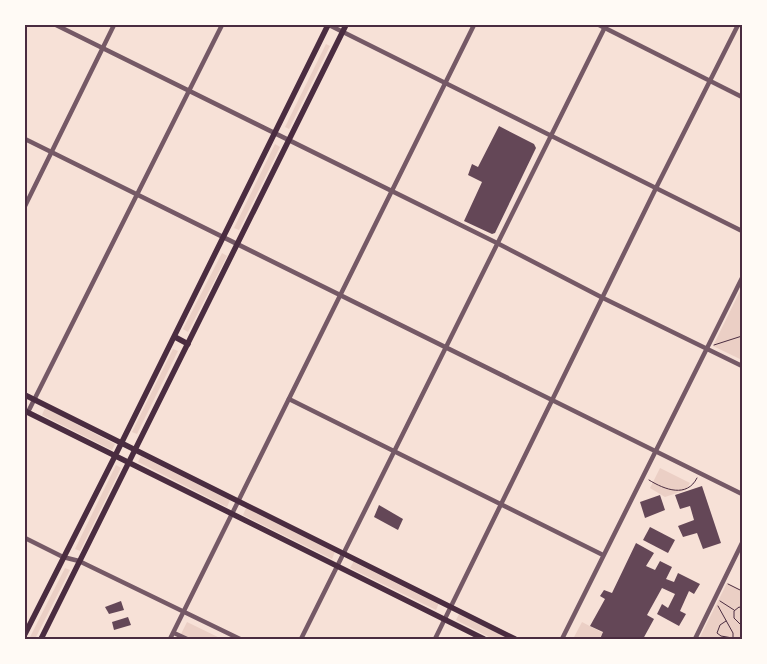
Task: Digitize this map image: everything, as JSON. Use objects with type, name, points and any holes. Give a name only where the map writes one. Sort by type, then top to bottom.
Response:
[{"type":"main road","points":[[25,634],[175,337],[328,25]]},
{"type":"main road","points":[[41,639],[346,25]]},
{"type":"main road","points":[[175,337],[188,344]]},
{"type":"main road","points":[[25,395],[515,639]]},
{"type":"main road","points":[[26,411],[484,639]]},
{"type":"street","points":[[56,25],[742,366]]},
{"type":"street","points":[[25,206],[114,25]]},
{"type":"street","points":[[26,411],[34,399],[222,25]]},
{"type":"street","points":[[328,25],[551,134],[742,231]]},
{"type":"street","points":[[170,639],[474,25]]},
{"type":"street","points":[[599,25],[605,26],[742,96]]},
{"type":"street","points":[[434,639],[738,25]]},
{"type":"street","points":[[301,639],[605,26]]},
{"type":"street","points":[[25,139],[742,494]]},
{"type":"street","points":[[562,639],[654,451],[742,278]]},
{"type":"street","points":[[289,399],[603,555]]},
{"type":"street","points":[[25,538],[63,557],[79,561],[240,639]]},
{"type":"street","points":[[695,639],[742,543]]},
{"type":"street","points":[[174,632],[187,639]]},
{"type":"path","points":[[706,348],[742,336]]},
{"type":"path","points":[[651,481],[660,487],[675,490],[687,489],[693,485],[699,472]]},
{"type":"path","points":[[727,583],[742,591]]},
{"type":"path","points":[[733,638],[733,633],[717,604],[719,600],[734,611]]},
{"type":"path","points":[[734,611],[739,607],[742,608]]},
{"type":"path","points":[[734,611],[734,618],[742,626]]},
{"type":"path","points":[[726,621],[720,624],[717,633],[721,636],[739,639],[742,636]]},
{"type":"shaded area","points":[[326,44],[330,46],[289,129],[285,127]]},
{"type":"shaded area","points":[[275,144],[280,147],[239,230],[234,228]]},
{"type":"shaded area","points":[[222,253],[227,256],[188,332],[183,329]]},
{"type":"shaded area","points":[[742,287],[742,360],[713,346]]},
{"type":"shaded area","points":[[173,349],[178,351],[137,434],[132,432]]},
{"type":"shaded area","points":[[45,408],[115,444],[112,450],[42,415]]},
{"type":"shaded area","points":[[141,456],[230,500],[227,507],[138,462]]},
{"type":"shaded area","points":[[116,465],[121,468],[80,551],[75,549]]},
{"type":"shaded area","points":[[660,468],[690,483],[686,490],[665,497],[650,488]]},
{"type":"shaded area","points":[[246,508],[335,552],[332,559],[243,515]]},
{"type":"shaded area","points":[[354,561],[439,603],[436,610],[350,568]]},
{"type":"shaded area","points":[[65,568],[70,570],[35,639],[29,639]]},
{"type":"shaded area","points":[[727,583],[742,590],[742,639],[699,639]]},
{"type":"shaded area","points":[[459,614],[509,639],[493,639],[456,620]]},
{"type":"shaded area","points":[[187,622],[222,639],[192,639],[181,634]]},
{"type":"shaded area","points":[[582,622],[603,633],[599,639],[573,639]]},
{"type":"building","points":[[499,126],[534,144],[536,148],[495,233],[492,234],[464,221],[482,182],[468,175],[472,164],[478,167]]},
{"type":"building","points":[[702,486],[721,543],[703,549],[697,533],[683,537],[678,526],[694,520],[690,506],[680,509],[675,495]]},
{"type":"building","points":[[660,495],[665,510],[645,518],[640,502]]},
{"type":"building","points":[[379,505],[403,519],[398,530],[374,517]]},
{"type":"building","points":[[650,527],[675,540],[668,553],[643,540]]},
{"type":"building","points":[[636,543],[654,553],[646,566],[655,570],[660,561],[672,567],[666,579],[674,582],[678,573],[700,584],[694,594],[689,591],[680,611],[686,614],[679,626],[657,614],[662,604],[668,608],[675,594],[662,588],[647,615],[654,619],[643,639],[600,639],[603,632],[590,626],[605,599],[600,596],[604,590],[612,593]]},
{"type":"building","points":[[121,601],[124,610],[109,614],[105,607]]},
{"type":"building","points":[[128,617],[131,625],[114,630],[112,622]]}]
